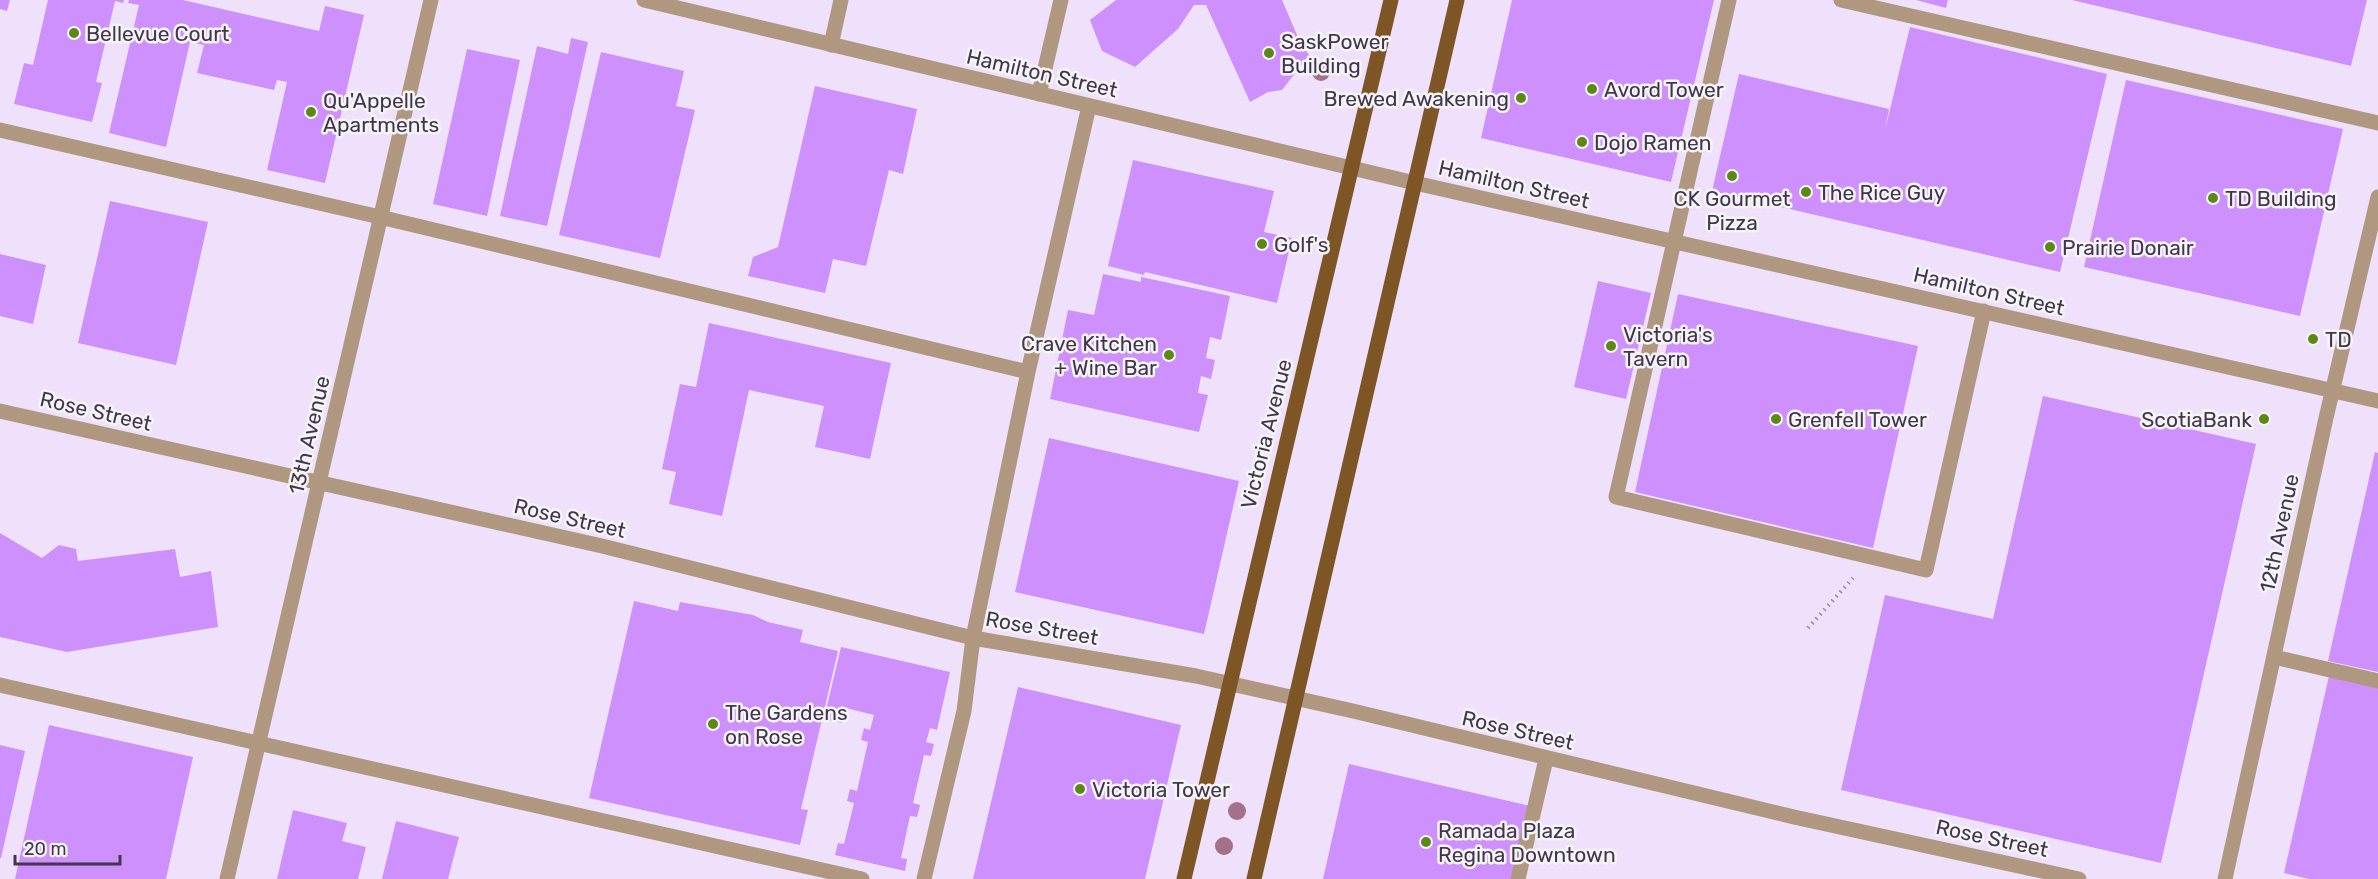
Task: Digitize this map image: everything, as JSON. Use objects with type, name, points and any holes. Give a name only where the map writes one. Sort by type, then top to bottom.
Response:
[{"type":"main road","name":"Victoria Avenue","points":[[1184,879],[1391,0]]},
{"type":"main road","points":[[1254,879],[1457,0]]},
{"type":"street","name":"13th Avenue","points":[[227,879],[431,0]]},
{"type":"street","name":"Hamilton Street","points":[[644,0],[1415,183],[2378,400]]},
{"type":"street","points":[[831,45],[841,0]]},
{"type":"street","points":[[1039,94],[1062,0]]},
{"type":"street","points":[[1729,0],[1616,497],[1926,570],[1984,311]]},
{"type":"street","points":[[1841,0],[2378,123]]},
{"type":"street","points":[[924,879],[964,711],[973,638],[1028,372],[1089,106]]},
{"type":"street","points":[[0,130],[380,217],[1028,372]]},
{"type":"street","name":"12th Avenue","points":[[2225,879],[2332,390],[2378,197]]},
{"type":"street","name":"Rose Street","points":[[0,411],[602,546],[973,638],[1229,683],[1794,817],[2079,879]]},
{"type":"street","points":[[2274,657],[2378,681]]},
{"type":"street","points":[[0,685],[259,743],[792,871],[862,879]]},
{"type":"street","points":[[1518,879],[1546,759]]},
{"type":"path","points":[[1808,628],[1871,558]]},
{"type":"building","points":[[0,0],[10,0],[7,11],[0,9]]},
{"type":"building","name":"Bellevue Court","points":[[48,0],[124,0],[123,3],[115,1],[96,82],[102,83],[92,122],[14,104],[24,63],[33,65]]},
{"type":"building","name":"Qu'Appelle Apartments","points":[[129,0],[183,0],[319,31],[325,6],[364,15],[325,183],[267,170],[287,82],[277,80],[274,90],[197,73],[204,45],[190,42],[166,147],[109,133],[139,5],[128,3]]},
{"type":"building","name":"SaskPower Building","points":[[1116,0],[1282,0],[1300,42],[1309,55],[1282,90],[1268,92],[1250,102],[1206,5],[1194,5],[1178,29],[1135,67],[1102,51],[1090,20]]},
{"type":"building","name":"Avord Tower","points":[[1512,0],[1714,0],[1671,182],[1481,138]]},
{"type":"building","points":[[1916,0],[1948,0],[1946,8]]},
{"type":"building","points":[[2072,0],[2367,0],[2351,66]]},
{"type":"building","points":[[1910,27],[2107,74],[2060,272],[1712,191],[1739,74],[1889,109],[1885,130]]},
{"type":"building","points":[[571,38],[588,42],[547,226],[500,216],[537,46],[568,54]]},
{"type":"building","points":[[467,49],[520,60],[487,216],[433,204]]},
{"type":"building","points":[[601,52],[684,71],[676,106],[695,110],[660,258],[559,235]]},
{"type":"building","name":"TD Building","points":[[2126,80],[2343,129],[2300,316],[2084,267]]},
{"type":"building","points":[[815,86],[917,109],[903,174],[889,170],[866,266],[833,259],[825,293],[748,276],[753,257],[778,247]]},
{"type":"building","points":[[1133,160],[1274,191],[1264,232],[1292,238],[1277,303],[1145,272],[1144,275],[1108,266]]},
{"type":"building","points":[[110,201],[208,222],[176,365],[78,343]]},
{"type":"building","points":[[0,254],[46,265],[33,324],[0,316]]},
{"type":"building","points":[[1103,274],[1141,282],[1141,277],[1230,296],[1221,340],[1210,337],[1206,358],[1215,360],[1211,379],[1201,376],[1198,393],[1208,395],[1199,432],[1050,399],[1068,310],[1094,315]]},
{"type":"building","points":[[1598,281],[1651,293],[1626,399],[1574,387]]},
{"type":"building","name":"Grenfell Tower","points":[[1678,294],[1918,346],[1873,548],[1635,492]]},
{"type":"building","points":[[709,323],[891,363],[870,459],[815,447],[824,406],[749,390],[722,516],[669,504],[676,472],[662,469],[680,384],[696,387]]},
{"type":"building","points":[[2043,396],[2256,444],[2161,863],[1841,790],[1885,595],[1993,619]]},
{"type":"building","points":[[1049,438],[1239,481],[1204,634],[1015,592]]},
{"type":"building","points":[[2375,452],[2378,453],[2378,672],[2328,661]]},
{"type":"building","points":[[0,533],[42,558],[59,545],[76,549],[78,561],[175,549],[180,577],[211,571],[218,627],[67,652],[0,637]]},
{"type":"building","name":"The Gardens on Rose","points":[[634,601],[678,611],[680,602],[753,615],[768,622],[803,630],[800,642],[838,651],[801,809],[808,810],[800,845],[589,798]]},
{"type":"building","points":[[841,647],[950,672],[937,730],[930,728],[926,742],[934,744],[931,756],[924,755],[913,803],[920,805],[917,817],[910,816],[901,858],[907,859],[905,871],[835,855],[838,843],[844,844],[854,803],[847,801],[850,789],[857,791],[868,742],[861,740],[864,728],[870,730],[874,715],[846,708],[842,723],[824,719]]},
{"type":"building","points":[[2329,676],[2378,688],[2378,879],[2309,879],[2284,873]]},
{"type":"building","name":"Victoria Tower","points":[[1018,687],[1181,725],[1145,879],[973,879]]},
{"type":"building","points":[[49,725],[193,757],[166,879],[15,879]]},
{"type":"building","points":[[0,745],[25,751],[1,858],[0,858]]},
{"type":"building","name":"Ramada Plaza Regina Downtown","points":[[1349,764],[1530,806],[1513,879],[1323,879]]},
{"type":"building","points":[[293,810],[347,823],[342,841],[366,847],[358,879],[277,879]]},
{"type":"building","points":[[396,821],[459,837],[448,879],[382,879]]},
{"type":"place","name":"Bellevue Court","points":[[74,33]]},
{"type":"place","name":"SaskPower Building","points":[[1269,53]]},
{"type":"place","name":"Avord Tower","points":[[1592,89]]},
{"type":"place","name":"Brewed Awakening","points":[[1521,98]]},
{"type":"place","name":"Qu'Appelle Apartments","points":[[311,112]]},
{"type":"place","name":"Dojo Ramen","points":[[1582,142]]},
{"type":"place","name":"CK Gourmet Pizza","points":[[1732,176]]},
{"type":"place","name":"The Rice Guy","points":[[1806,192]]},
{"type":"place","name":"TD Building","points":[[2213,198]]},
{"type":"place","name":"Golf's","points":[[1262,244]]},
{"type":"place","name":"Prairie Donair","points":[[2050,247]]},
{"type":"place","name":"TD","points":[[2313,339]]},
{"type":"place","name":"Victoria's Tavern","points":[[1611,346]]},
{"type":"place","name":"Crave Kitchen + Wine Bar","points":[[1169,355]]},
{"type":"place","name":"Grenfell Tower","points":[[1776,419]]},
{"type":"place","name":"ScotiaBank","points":[[2264,419]]},
{"type":"place","name":"The Gardens on Rose","points":[[713,724]]},
{"type":"place","name":"Victoria Tower","points":[[1080,789]]},
{"type":"place","name":"Ramada Plaza Regina Downtown","points":[[1426,842]]}]
